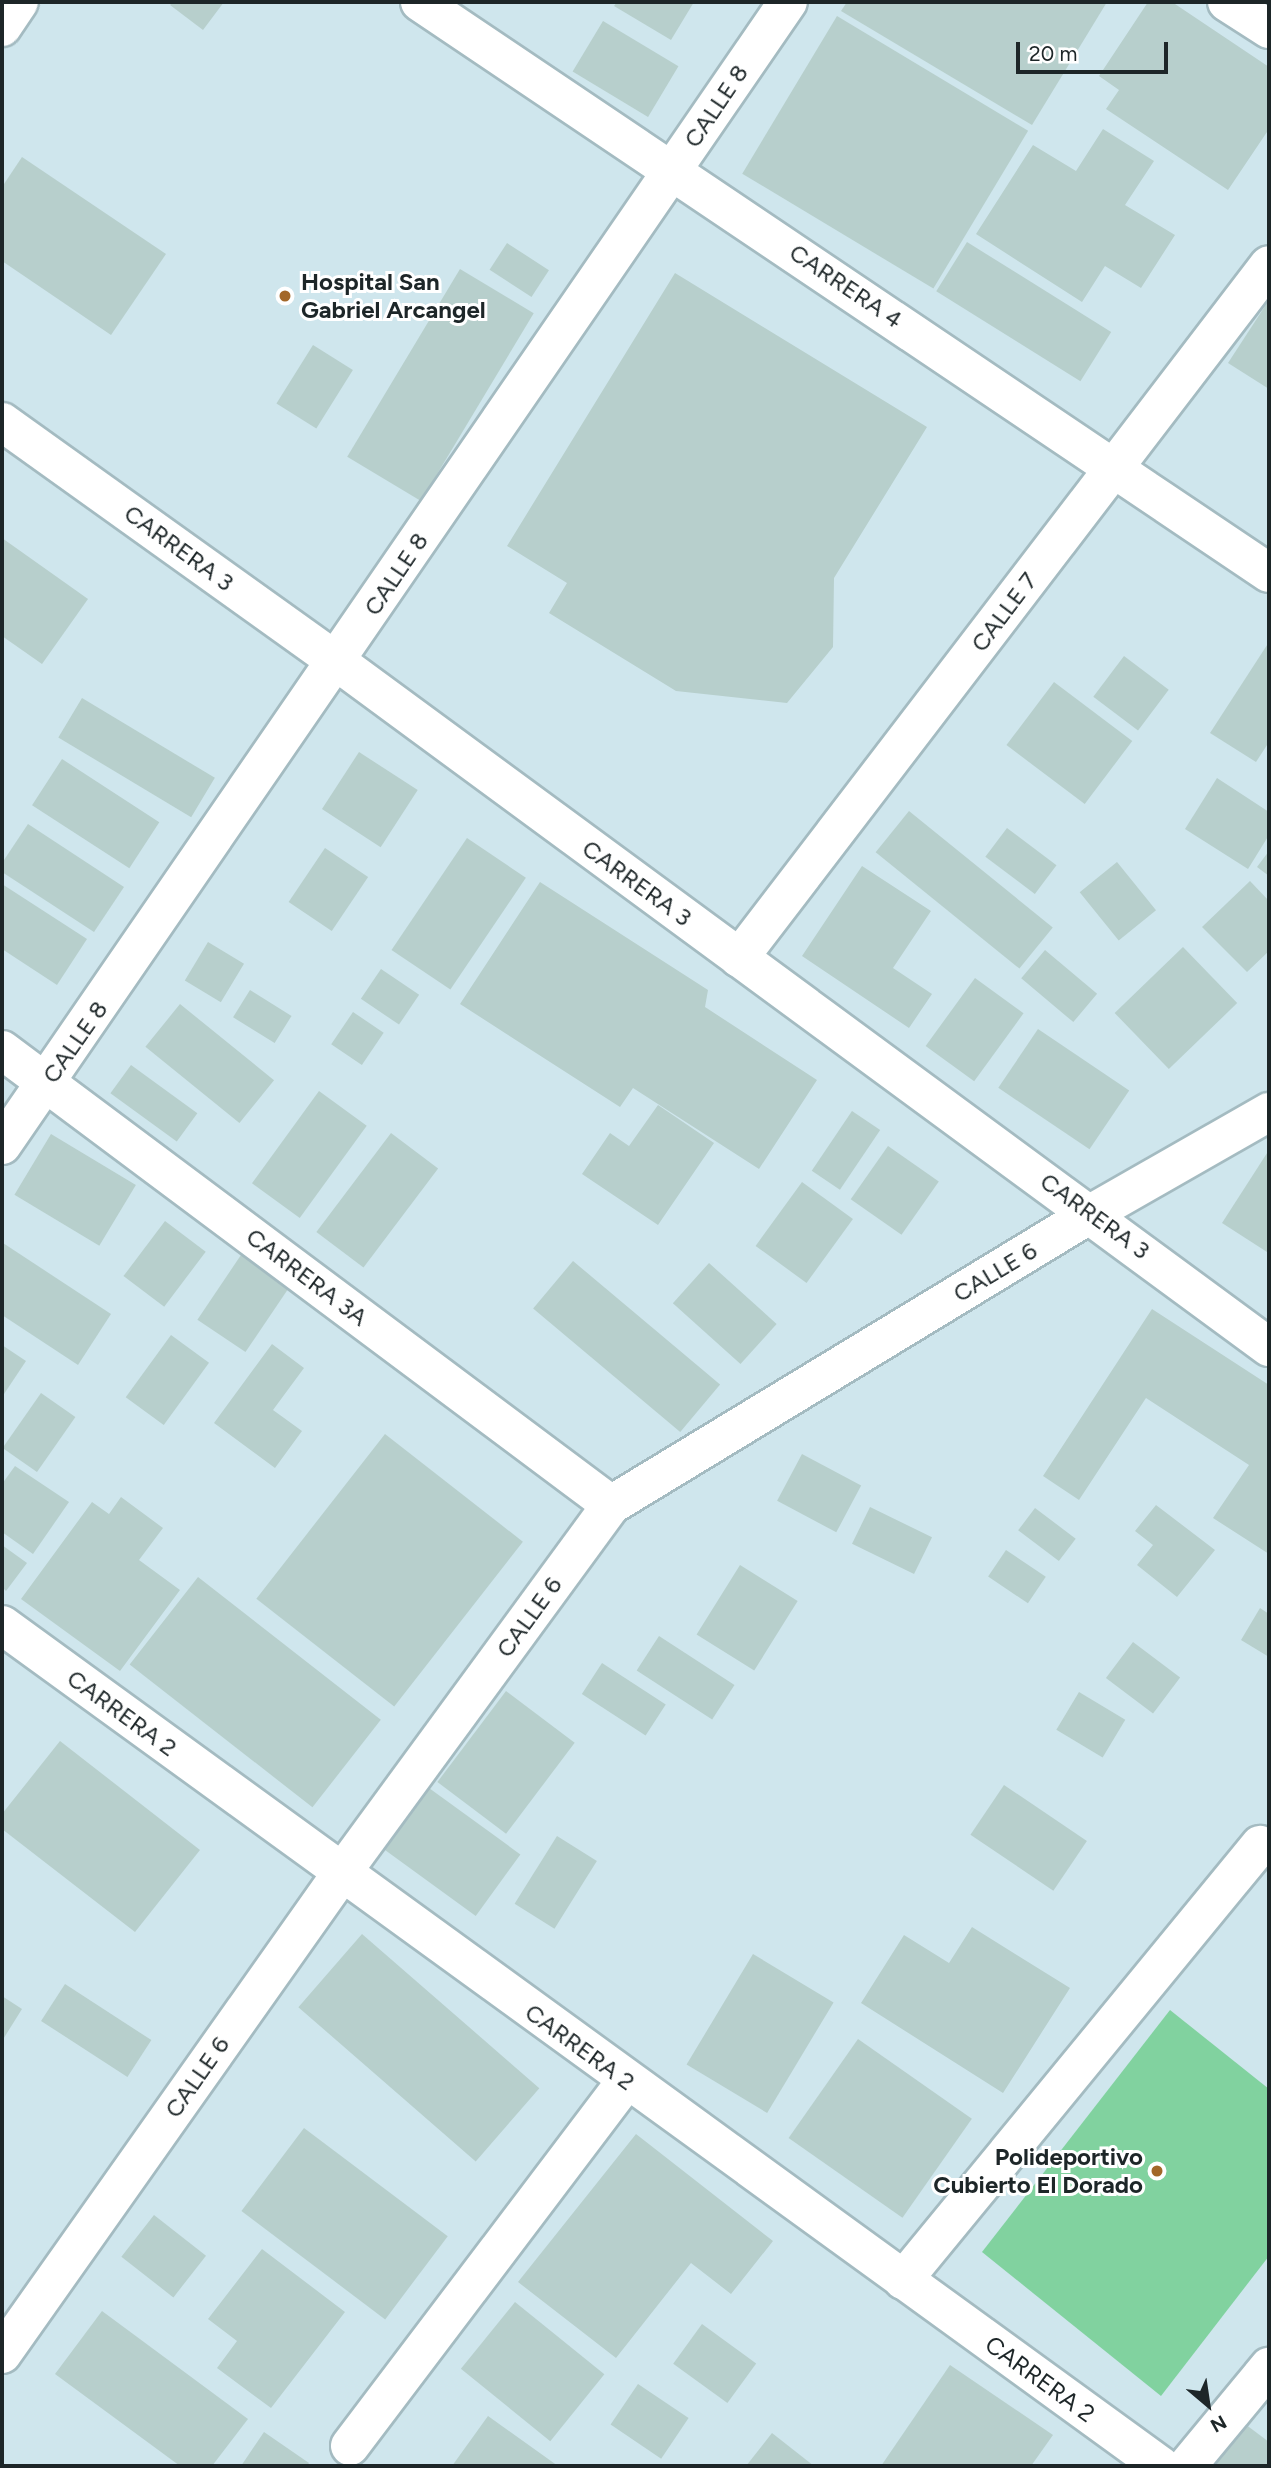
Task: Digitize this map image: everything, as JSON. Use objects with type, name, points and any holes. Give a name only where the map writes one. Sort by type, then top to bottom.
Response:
[{"type":"street","points":[[2,27],[19,2]]},
{"type":"street","name":"CARRERA 4","points":[[420,2],[673,168],[1269,573]]},
{"type":"street","name":"CALLE 8","points":[[2,1145],[788,2]]},
{"type":"street","points":[[1227,2],[1269,29]]},
{"type":"street","name":"CALLE 7","points":[[739,958],[1269,265]]},
{"type":"street","name":"CARRERA 3","points":[[2,422],[336,661],[739,958],[1092,1213],[1269,1347]]},
{"type":"street","name":"CARRERA 3A","points":[[2,1049],[611,1504]]},
{"type":"street","name":"CALLE 6","points":[[2,2354],[341,1874],[611,1504],[1092,1213],[1269,1112]]},
{"type":"street","name":"CARRERA 2","points":[[2,1625],[341,1874],[1161,2466]]},
{"type":"street","points":[[903,2280],[1260,1845]]},
{"type":"street","points":[[351,2446],[627,2080]]},
{"type":"street","points":[[1187,2466],[1269,2367]]},
{"type":"green space","name":"Polideportivo Cubierto El Dorado","points":[[1170,2010],[1269,2089],[1269,2256],[1161,2396],[982,2252]]},
{"type":"building","points":[[173,2],[224,2],[203,30],[170,5]]},
{"type":"building","points":[[617,2],[694,2],[671,40],[614,6]]},
{"type":"building","points":[[847,2],[1107,2],[1032,125],[841,11]]},
{"type":"building","points":[[1148,2],[1172,2],[1269,67],[1269,129],[1228,190],[1106,109],[1119,90],[1099,76]]},
{"type":"building","points":[[837,16],[1028,131],[933,289],[742,174]]},
{"type":"building","points":[[603,21],[678,66],[648,117],[573,72]]},
{"type":"building","points":[[1103,129],[1154,161],[1125,205],[1175,235],[1141,288],[1105,266],[1082,302],[976,234],[1033,145],[1076,171]]},
{"type":"building","points":[[22,157],[166,254],[111,335],[2,261],[2,187]]},
{"type":"building","points":[[967,242],[1111,332],[1080,381],[936,291]]},
{"type":"building","points":[[507,243],[549,270],[532,297],[490,270]]},
{"type":"building","points":[[460,269],[534,313],[421,501],[347,457]]},
{"type":"building","points":[[675,273],[927,427],[834,578],[833,647],[787,703],[676,691],[549,613],[567,583],[507,546]]},
{"type":"building","points":[[1269,300],[1269,389],[1228,363]]},
{"type":"building","points":[[313,345],[353,370],[316,428],[276,404]]},
{"type":"building","points":[[2,538],[88,599],[42,664],[2,636]]},
{"type":"building","points":[[1269,642],[1269,742],[1256,762],[1210,733]]},
{"type":"building","points":[[1124,656],[1169,690],[1138,730],[1093,697]]},
{"type":"building","points":[[1054,682],[1132,741],[1085,804],[1006,745]]},
{"type":"building","points":[[82,698],[215,778],[191,817],[58,737]]},
{"type":"building","points":[[359,752],[418,790],[381,847],[322,809]]},
{"type":"building","points":[[62,759],[159,822],[129,868],[32,805]]},
{"type":"building","points":[[1217,778],[1269,812],[1269,835],[1248,869],[1185,829]]},
{"type":"building","points":[[909,811],[1053,927],[1019,969],[876,852]]},
{"type":"building","points":[[28,824],[124,887],[94,932],[2,872],[2,863]]},
{"type":"building","points":[[1007,828],[1057,865],[1035,894],[985,857]]},
{"type":"building","points":[[467,838],[526,878],[450,990],[392,950]]},
{"type":"building","points":[[325,848],[368,877],[332,931],[289,902]]},
{"type":"building","points":[[1269,851],[1269,876],[1257,867]]},
{"type":"building","points":[[1117,862],[1156,910],[1119,940],[1080,892]]},
{"type":"building","points":[[862,866],[931,911],[893,968],[932,994],[909,1028],[802,956]]},
{"type":"building","points":[[1250,881],[1269,901],[1269,951],[1247,972],[1202,927]]},
{"type":"building","points":[[540,882],[708,990],[705,1007],[817,1080],[759,1169],[633,1088],[620,1107],[460,1004]]},
{"type":"building","points":[[2,884],[87,939],[57,985],[2,949]]},
{"type":"building","points":[[208,942],[244,964],[221,1002],[185,981]]},
{"type":"building","points":[[1183,947],[1237,1003],[1169,1069],[1115,1013]]},
{"type":"building","points":[[1045,950],[1097,994],[1073,1022],[1021,978]]},
{"type":"building","points":[[381,969],[419,995],[399,1025],[361,999]]},
{"type":"building","points":[[975,978],[1024,1013],[974,1081],[926,1046]]},
{"type":"building","points":[[250,990],[292,1016],[275,1043],[233,1017]]},
{"type":"building","points":[[180,1004],[274,1080],[239,1123],[145,1047]]},
{"type":"building","points":[[353,1012],[384,1033],[362,1065],[331,1044]]},
{"type":"building","points":[[1038,1029],[1129,1091],[1089,1149],[998,1088]]},
{"type":"building","points":[[131,1065],[197,1113],[177,1142],[110,1093]]},
{"type":"building","points":[[319,1091],[367,1126],[300,1218],[252,1183]]},
{"type":"building","points":[[658,1105],[714,1143],[658,1225],[582,1174],[610,1133],[629,1146]]},
{"type":"building","points":[[852,1111],[880,1130],[840,1190],[812,1171]]},
{"type":"building","points":[[391,1133],[438,1169],[363,1268],[316,1232]]},
{"type":"building","points":[[51,1134],[136,1185],[99,1246],[14,1195]]},
{"type":"building","points":[[888,1146],[939,1182],[902,1235],[851,1199]]},
{"type":"building","points":[[1269,1150],[1269,1248],[1267,1252],[1222,1223]]},
{"type":"building","points":[[802,1182],[853,1219],[807,1283],[756,1246]]},
{"type":"building","points":[[165,1221],[206,1252],[164,1307],[123,1276]]},
{"type":"building","points":[[3,1243],[111,1314],[78,1365],[2,1315]]},
{"type":"building","points":[[241,1255],[289,1287],[245,1352],[197,1320]]},
{"type":"building","points":[[573,1261],[720,1384],[680,1432],[533,1308]]},
{"type":"building","points":[[709,1263],[777,1324],[740,1364],[673,1303]]},
{"type":"building","points":[[1152,1309],[1269,1385],[1269,1554],[1213,1518],[1249,1465],[1146,1398],[1079,1500],[1043,1476]]},
{"type":"building","points":[[171,1335],[209,1363],[164,1425],[126,1397]]},
{"type":"building","points":[[272,1344],[304,1368],[273,1410],[302,1431],[275,1468],[214,1423]]},
{"type":"building","points":[[2,1345],[26,1361],[2,1397]]},
{"type":"building","points":[[41,1393],[75,1417],[37,1472],[3,1448]]},
{"type":"building","points":[[385,1434],[523,1542],[394,1706],[256,1599]]},
{"type":"building","points":[[802,1454],[861,1485],[836,1532],[777,1501]]},
{"type":"building","points":[[15,1466],[69,1502],[33,1554],[2,1532],[2,1484]]},
{"type":"building","points":[[121,1497],[163,1528],[139,1560],[180,1590],[120,1671],[21,1599],[92,1502],[109,1514]]},
{"type":"building","points":[[1156,1505],[1215,1550],[1177,1597],[1137,1565],[1153,1545],[1135,1531]]},
{"type":"building","points":[[870,1507],[932,1537],[914,1574],[852,1544]]},
{"type":"building","points":[[1035,1508],[1076,1539],[1059,1561],[1018,1530]]},
{"type":"building","points":[[2,1545],[27,1563],[6,1591],[2,1587]]},
{"type":"building","points":[[1006,1550],[1046,1577],[1028,1603],[988,1577]]},
{"type":"building","points":[[740,1565],[798,1601],[754,1671],[697,1635]]},
{"type":"building","points":[[198,1577],[381,1720],[312,1807],[130,1664]]},
{"type":"building","points":[[1260,1608],[1269,1614],[1269,1657],[1241,1640]]},
{"type":"building","points":[[659,1636],[734,1685],[712,1719],[637,1670]]},
{"type":"building","points":[[1133,1642],[1180,1678],[1153,1713],[1106,1678]]},
{"type":"building","points":[[602,1663],[666,1704],[646,1735],[582,1694]]},
{"type":"building","points":[[506,1691],[575,1743],[506,1834],[437,1782]]},
{"type":"building","points":[[1079,1692],[1125,1720],[1103,1758],[1056,1730]]},
{"type":"building","points":[[60,1741],[200,1850],[135,1932],[2,1829],[2,1814]]},
{"type":"building","points":[[1004,1785],[1087,1841],[1053,1891],[970,1835]]},
{"type":"building","points":[[429,1788],[520,1854],[476,1916],[384,1849]]},
{"type":"building","points":[[557,1836],[597,1861],[554,1929],[515,1904]]},
{"type":"building","points":[[972,1927],[1070,1988],[1003,2093],[861,2003],[904,1935],[949,1963]]},
{"type":"building","points":[[362,1934],[539,2088],[476,2161],[298,2007]]},
{"type":"building","points":[[753,1954],[834,2002],[767,2113],[687,2065]]},
{"type":"building","points":[[65,1984],[151,2040],[127,2077],[41,2021]]},
{"type":"building","points":[[2,1996],[22,2009],[2,2041]]},
{"type":"building","points":[[858,2039],[972,2119],[902,2218],[789,2138]]},
{"type":"building","points":[[304,2128],[448,2236],[385,2319],[241,2211]]},
{"type":"building","points":[[636,2134],[773,2241],[731,2294],[691,2263],[616,2358],[518,2282]]},
{"type":"building","points":[[154,2215],[206,2256],[173,2297],[121,2257]]},
{"type":"building","points":[[262,2249],[345,2312],[271,2408],[217,2368],[237,2341],[208,2319]]},
{"type":"building","points":[[515,2302],[604,2374],[550,2441],[461,2369]]},
{"type":"building","points":[[102,2311],[248,2419],[212,2466],[180,2466],[55,2374]]},
{"type":"building","points":[[702,2324],[756,2363],[727,2403],[673,2364]]},
{"type":"building","points":[[950,2365],[1053,2435],[1031,2466],[881,2466]]},
{"type":"building","points":[[638,2384],[689,2418],[661,2459],[611,2425]]},
{"type":"building","points":[[488,2416],[558,2466],[452,2466]]},
{"type":"building","points":[[1237,2418],[1269,2442],[1269,2466],[1201,2466]]},
{"type":"building","points":[[264,2432],[309,2463],[307,2466],[241,2466]]},
{"type":"building","points":[[772,2433],[814,2466],[746,2466]]},
{"type":"place","name":"Hospital San Gabriel Arcangel","points":[[285,296]]},
{"type":"place","name":"Polideportivo Cubierto El Dorado","points":[[1157,2171]]}]
